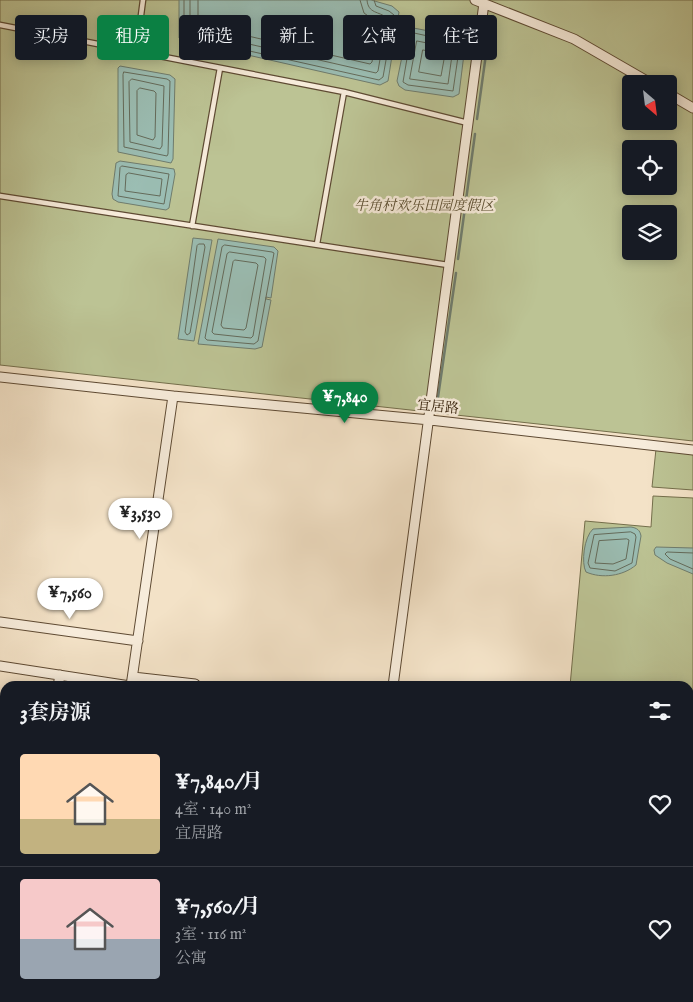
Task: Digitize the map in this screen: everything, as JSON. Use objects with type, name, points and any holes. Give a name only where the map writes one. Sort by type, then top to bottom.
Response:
[{"type":"street","points":[[475,0],[574,39],[636,75]]},
{"type":"street","points":[[394,681],[430,420],[448,265],[484,3]]},
{"type":"street","points":[[678,99],[693,108]]},
{"type":"street","name":"宜居路","points":[[0,377],[173,396],[430,420],[693,450]]},
{"type":"street","points":[[132,681],[173,396]]},
{"type":"street","points":[[0,622],[138,641]]},
{"type":"street","points":[[0,666],[99,681]]},
{"type":"street","points":[[59,681],[60,675]]},
{"type":"street","points":[[133,676],[172,681]]},
{"type":"lane","points":[[141,15],[143,0]]},
{"type":"lane","points":[[0,25],[97,45]]},
{"type":"lane","points":[[169,59],[344,92],[468,123]]},
{"type":"lane","points":[[192,226],[220,68]]},
{"type":"lane","points":[[317,244],[344,92]]},
{"type":"lane","points":[[0,196],[448,265]]},
{"type":"green space","name":"牛角村欢乐田园度假区","points":[[0,0],[693,0],[693,441],[0,365]]},
{"type":"green space","points":[[656,449],[693,453],[693,490],[652,487]]},
{"type":"green space","points":[[653,496],[693,498],[693,681],[570,681],[585,521],[651,527]]},
{"type":"water","points":[[179,0],[371,0],[392,6],[399,12],[399,15],[343,15],[343,60],[391,60],[388,81],[380,85],[270,60],[333,60],[333,15],[261,15],[261,58],[251,56],[251,15],[179,15]]},
{"type":"water","points":[[415,28],[425,30],[425,60],[463,60],[459,94],[453,97],[405,90],[399,86],[397,81],[401,60],[415,60]]},
{"type":"water","points":[[120,66],[170,75],[175,79],[173,159],[171,163],[118,152],[118,68]]},
{"type":"water","points":[[120,161],[174,169],[175,174],[169,208],[166,210],[118,202],[113,199],[116,163]]},
{"type":"water","points":[[193,238],[212,240],[194,341],[178,339]]},
{"type":"water","points":[[218,239],[274,247],[278,251],[271,298],[266,297],[266,299],[271,300],[262,347],[255,349],[198,344]]},
{"type":"water","points":[[631,527],[638,530],[641,536],[636,565],[625,572],[605,576],[586,572],[584,568],[584,550],[587,538],[593,529]]},
{"type":"water","points":[[656,547],[693,548],[693,574],[667,563],[655,555],[654,550]]},
{"type":"waterway","points":[[477,119],[485,60]]},
{"type":"waterway","points":[[458,259],[475,134]]},
{"type":"waterway","points":[[436,411],[456,273]]}]
